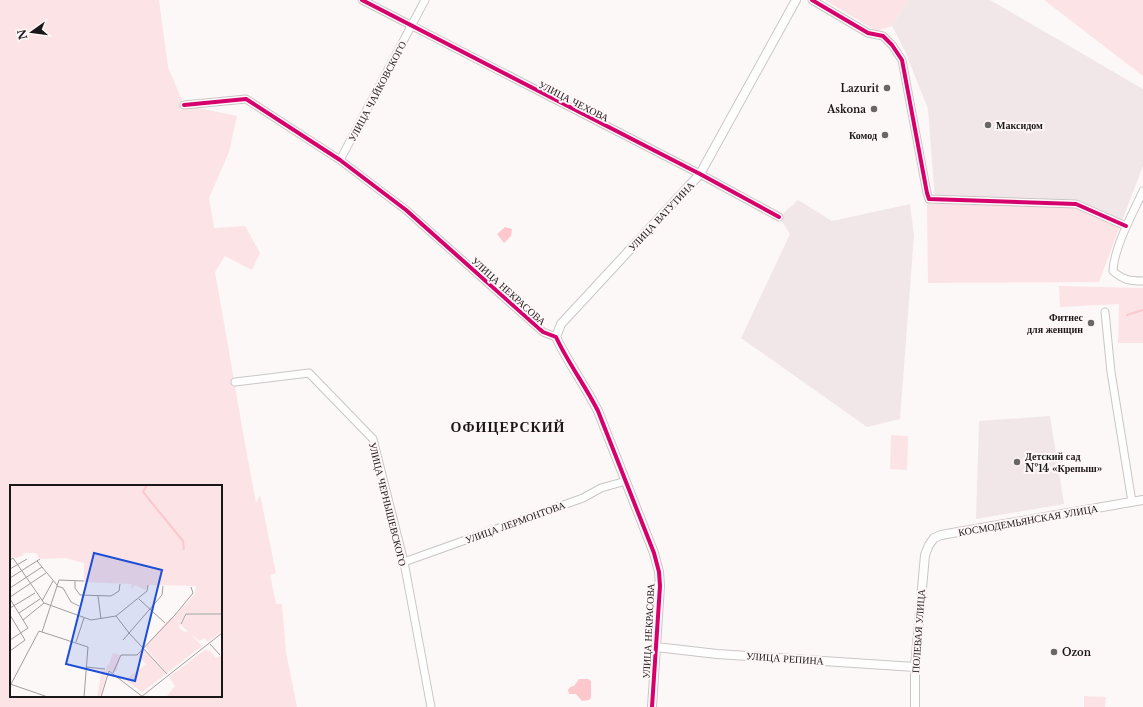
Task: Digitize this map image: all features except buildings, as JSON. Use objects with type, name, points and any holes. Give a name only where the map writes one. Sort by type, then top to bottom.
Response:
[{"type":"street","name":"УЛИЦА ЧЕХОВА","points":[[362,0],[700,174],[779,217]]},
{"type":"street","name":"УЛИЦА ЧАЙКОВСКОГО","points":[[340,160],[425,0]]},
{"type":"street","name":"УЛИЦА ВАТУТИНА","points":[[556,337],[561,324],[700,174],[796,0]]},
{"type":"street","points":[[812,0],[868,33],[883,36],[902,60],[929,199],[1076,204],[1126,226]]},
{"type":"street","name":"УЛИЦА НЕКРАСОВА","points":[[184,105],[246,99],[340,160],[406,210],[543,332],[556,337],[598,411],[654,553],[659,572],[660,586],[652,707]]},
{"type":"street","points":[[1143,191],[1126,226],[1115,258],[1113,271],[1119,277],[1128,280],[1143,281]]},
{"type":"street","points":[[1105,312],[1111,372],[1132,502]]},
{"type":"street","name":"УЛИЦА ЧЕРНЫШЕВСКОГО","points":[[235,382],[309,373],[373,439],[404,562],[431,707]]},
{"type":"street","name":"УЛИЦА ЛЕРМОНТОВА","points":[[404,562],[583,498],[601,488],[626,481]]},
{"type":"street","name":"КОСМОДЕМЬЯНСКАЯ УЛИЦА","points":[[925,556],[928,545],[934,538],[941,535],[1143,500]]},
{"type":"street","name":"ПОЛЕВАЯ УЛИЦА","points":[[914,707],[914,666],[925,556]]},
{"type":"street","name":"УЛИЦА РЕПИНА","points":[[656,647],[717,654],[914,666]]},
{"type":"shaded area","points":[[0,0],[159,0],[168,67],[184,105],[237,116],[229,152],[209,198],[214,228],[245,226],[260,253],[252,270],[225,256],[215,272],[256,503],[260,495],[276,573],[270,575],[276,604],[282,604],[286,652],[297,707],[0,707]]},
{"type":"shaded area","points":[[825,0],[908,0],[892,26],[876,31]]},
{"type":"shaded area","points":[[908,0],[990,0],[1143,89],[1143,166],[1122,221],[935,201],[928,109],[905,51],[892,26]]},
{"type":"shaded area","points":[[1044,0],[1143,0],[1143,76]]},
{"type":"shaded area","points":[[798,200],[832,221],[910,204],[914,235],[900,419],[867,427],[741,338],[790,234],[779,217]]},
{"type":"shaded area","points":[[927,202],[1080,203],[1122,221],[1099,282],[928,283]]},
{"type":"shaded area","points":[[505,227],[512,229],[511,236],[504,243],[497,234]]},
{"type":"shaded area","points":[[1059,286],[1143,288],[1143,343],[1118,343],[1119,304],[1060,307]]},
{"type":"shaded area","name":"Детский сад №14 «Крепыш»","points":[[1050,416],[1064,504],[976,519],[979,421]]},
{"type":"shaded area","points":[[891,435],[908,436],[907,470],[890,469]]},
{"type":"shaded area","points":[[579,679],[588,679],[591,681],[591,698],[589,700],[582,701],[576,694],[569,694],[568,690],[570,687],[574,686]]},
{"type":"shaded area","points":[[1084,696],[1106,697],[1105,707],[1084,707]]},
{"type":"waterway","points":[[1127,315],[1143,310]]},
{"type":"cycle path","points":[[362,0],[700,174],[779,217]]},
{"type":"cycle path","points":[[812,0],[868,33],[883,36],[892,45],[902,60],[929,199],[1076,204],[1126,226]]},
{"type":"cycle path","points":[[184,105],[246,99],[340,160],[406,210],[543,332],[556,337],[598,411],[654,553],[659,572],[660,586],[652,707]]},
{"type":"place","name":"Lazurit","points":[[887,88]]},
{"type":"place","name":"Askona","points":[[874,109]]},
{"type":"place","name":"Максидом","points":[[988,125]]},
{"type":"place","name":"Комод","points":[[885,135]]},
{"type":"place","name":"Фитнес для женщин","points":[[1091,323]]},
{"type":"place","name":"Детский сад №14 «Крепыш»","points":[[1017,462]]},
{"type":"place","name":"Ozon","points":[[1054,652]]},
{"type":"district","name":"ОФИЦЕРСКИЙ","points":[[508,427]]}]
